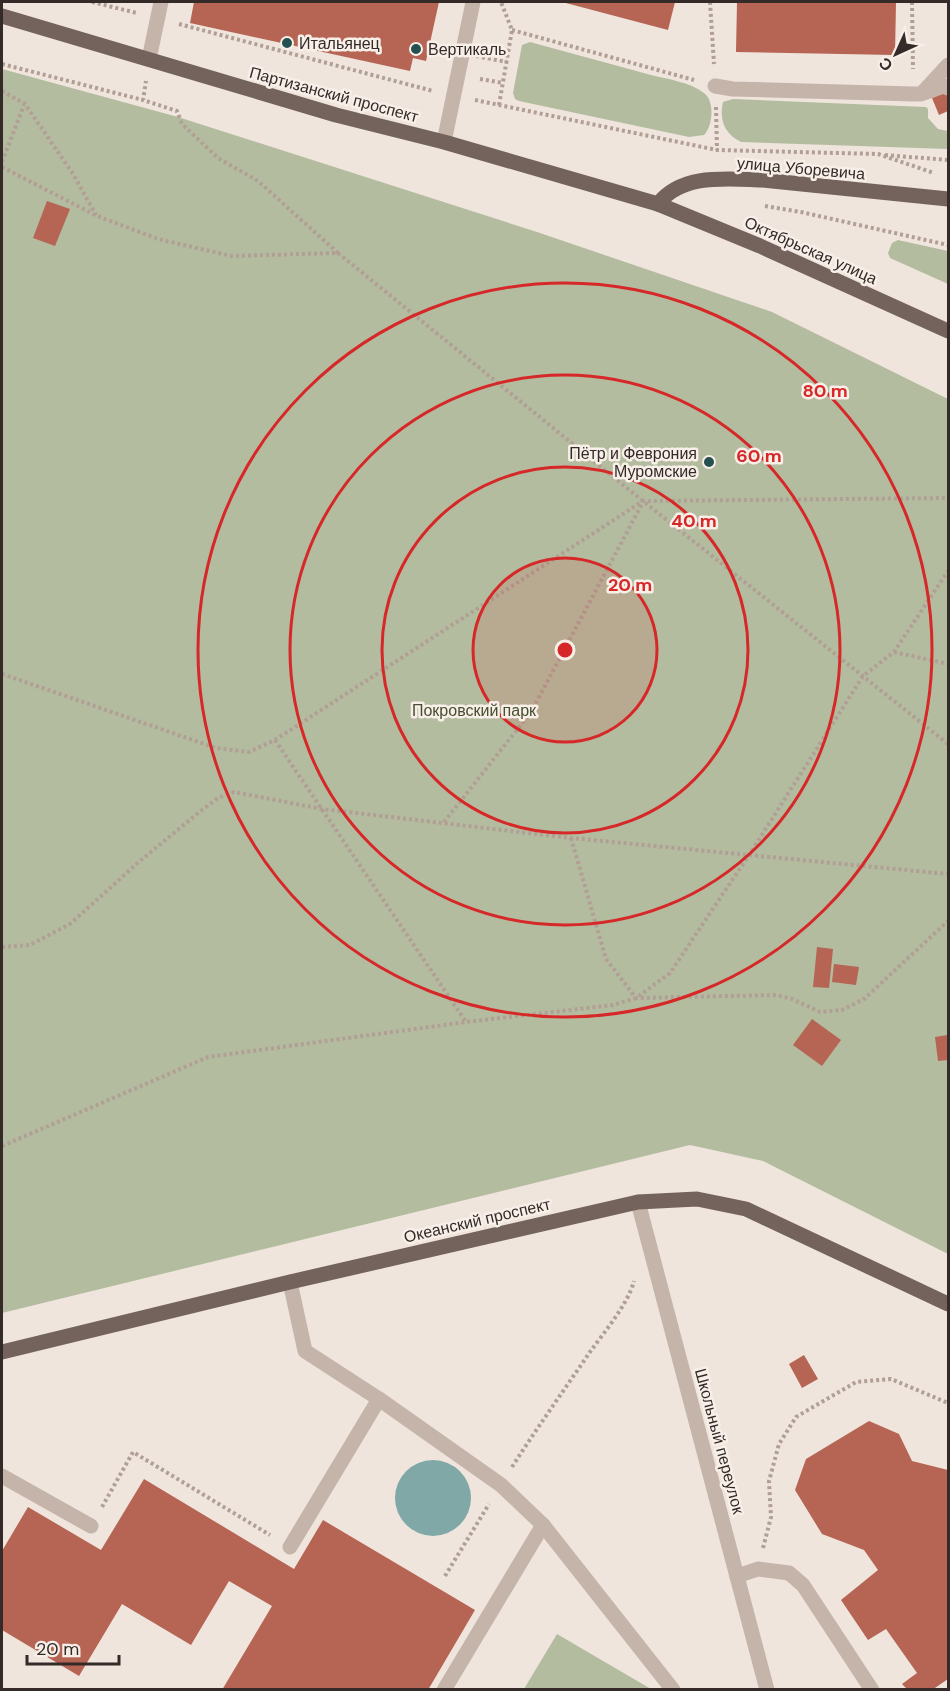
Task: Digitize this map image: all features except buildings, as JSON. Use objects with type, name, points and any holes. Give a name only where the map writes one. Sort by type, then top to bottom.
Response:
[{"type":"main road","name":"Партизанский проспект","points":[[2,16],[336,115],[444,142],[658,204]]},
{"type":"main road","name":"улица Уборевича","points":[[658,204],[664,196],[689,183],[709,180],[762,180],[944,196]]},
{"type":"main road","name":"Октябрьская улица","points":[[658,204],[760,246],[948,331]]},
{"type":"main road","name":"Океанский проспект","points":[[2,1352],[290,1282],[638,1202],[697,1199],[746,1209],[948,1304]]},
{"type":"street","points":[[149,59],[162,2]]},
{"type":"street","points":[[444,142],[473,2]]},
{"type":"street","points":[[917,94],[948,65]]},
{"type":"street","points":[[715,86],[733,89],[917,94],[944,86],[948,88]]},
{"type":"street","name":"Школьный переулок","points":[[638,1202],[766,1689]]},
{"type":"street","points":[[290,1282],[305,1352],[379,1399],[501,1485],[543,1525],[673,1689]]},
{"type":"street","points":[[290,1547],[379,1399]]},
{"type":"street","points":[[2,1476],[91,1526]]},
{"type":"street","points":[[444,1689],[543,1525]]},
{"type":"street","points":[[736,1576],[758,1569],[789,1573],[803,1586],[872,1689]]},
{"type":"path","points":[[92,2],[453,96],[717,150],[878,154],[948,160]]},
{"type":"path","points":[[499,105],[512,30],[501,2]]},
{"type":"path","points":[[912,2],[917,94]]},
{"type":"path","points":[[512,30],[715,86]]},
{"type":"path","points":[[429,47],[507,62]]},
{"type":"path","points":[[143,100],[149,59]]},
{"type":"path","points":[[2,64],[143,100],[177,111],[182,124],[218,158],[258,181],[338,253],[643,501],[948,744]]},
{"type":"path","points":[[2,92],[25,104],[97,216]]},
{"type":"path","points":[[25,104],[2,165],[97,216],[158,239],[231,256],[338,253]]},
{"type":"path","points":[[762,152],[762,180],[758,199],[762,205],[948,245]]},
{"type":"path","points":[[878,154],[938,174]]},
{"type":"path","points":[[2,674],[216,748],[249,752],[275,740],[643,501],[948,498]]},
{"type":"path","points":[[444,822],[531,712],[643,501]]},
{"type":"path","points":[[636,998],[670,973],[749,855],[863,676],[894,652],[948,571]]},
{"type":"path","points":[[894,652],[948,664]]},
{"type":"path","points":[[275,740],[466,1022]]},
{"type":"path","points":[[2,948],[30,945],[70,924],[141,860],[218,798],[234,792],[322,809],[571,838],[948,874]]},
{"type":"path","points":[[571,838],[606,959],[636,998]]},
{"type":"path","points":[[2,1146],[208,1057],[466,1022],[613,1005],[636,998],[776,996],[792,999],[820,1011],[842,1010],[864,999],[948,921]]},
{"type":"path","points":[[540,1424],[626,1299],[636,1272]]},
{"type":"path","points":[[758,1569],[771,1517],[769,1481],[779,1444],[796,1417],[856,1382],[891,1379],[948,1403]]},
{"type":"path","points":[[91,1526],[133,1452],[290,1547]]},
{"type":"green space","points":[[530,42],[678,81],[698,89],[708,97],[710,102],[712,114],[707,131],[704,135],[689,137],[515,99],[513,93],[522,45]]},
{"type":"green space","name":"Покровский парк","points":[[2,69],[178,117],[537,232],[772,312],[948,399],[948,1254],[763,1161],[690,1145],[2,1313]]},
{"type":"green space","points":[[733,99],[926,107],[928,118],[938,129],[948,131],[948,149],[741,142],[730,135],[722,120],[723,102]]},
{"type":"green space","points":[[898,240],[948,251],[948,284],[890,258],[888,253],[892,243]]},
{"type":"green space","points":[[557,1634],[651,1689],[524,1689]]},
{"type":"water","points":[[433,1460],[448,1463],[460,1471],[468,1483],[471,1498],[468,1513],[460,1525],[448,1533],[433,1536],[418,1533],[406,1525],[398,1513],[395,1498],[398,1483],[406,1471],[418,1463]]},
{"type":"place","name":"Итальянец","points":[[287,43]]},
{"type":"place","name":"Вертикаль","points":[[416,49]]},
{"type":"place","name":"Пётр и Феврония Муромские","points":[[709,462]]}]
